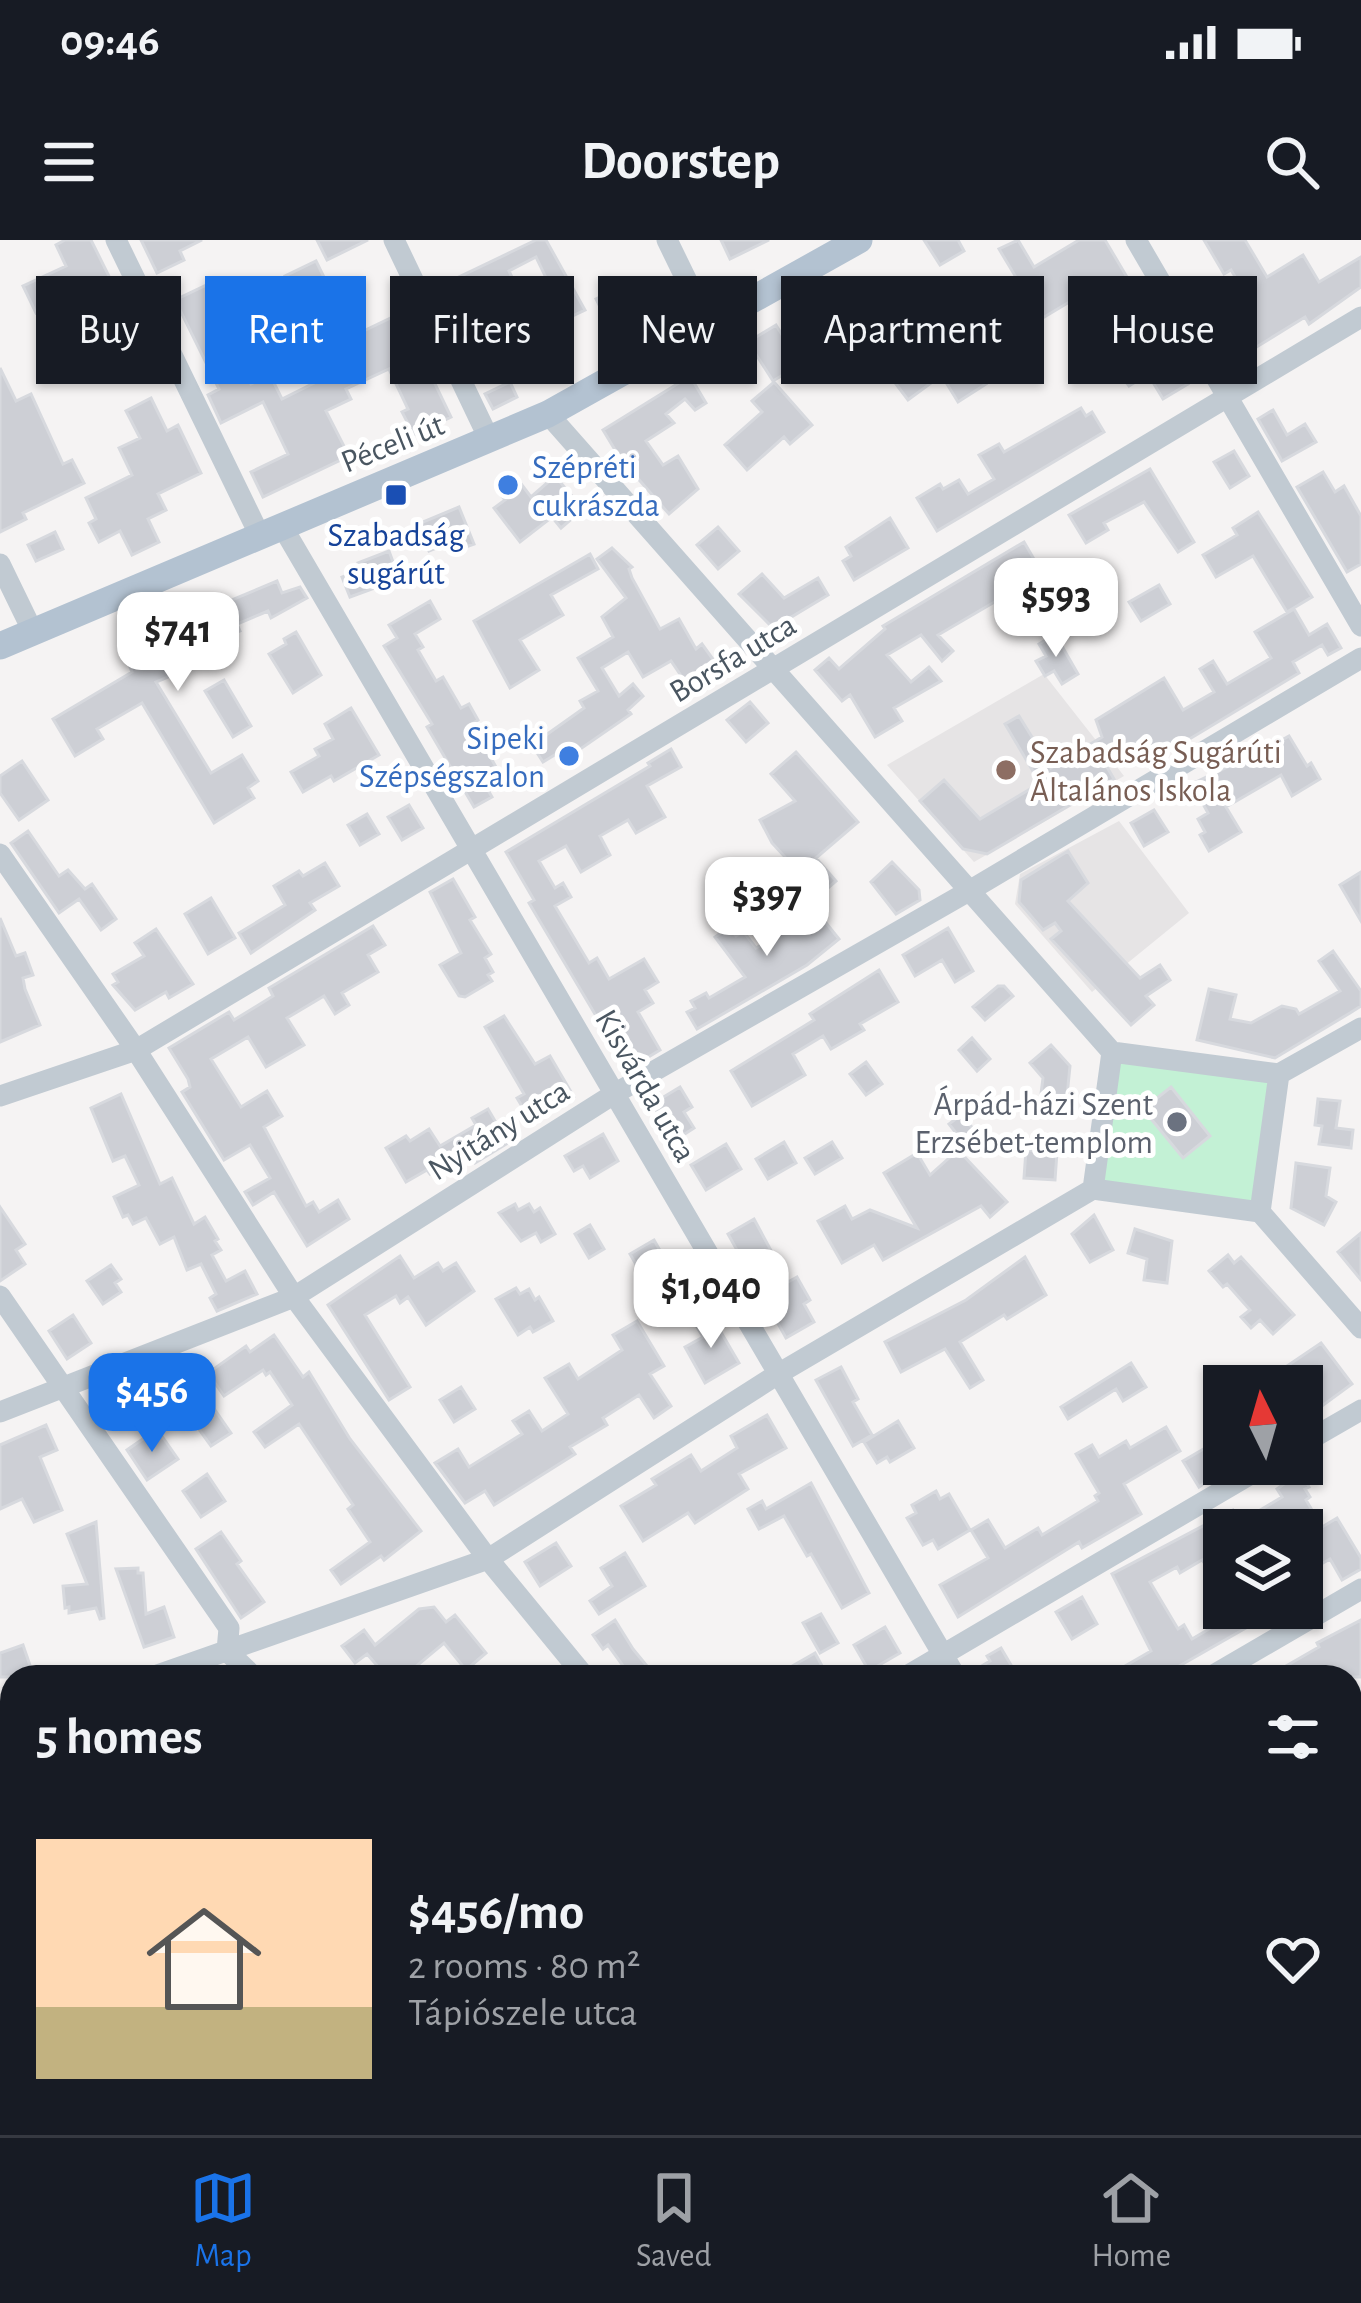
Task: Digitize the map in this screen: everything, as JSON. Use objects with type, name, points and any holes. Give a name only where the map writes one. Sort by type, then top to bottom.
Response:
[{"type":"main road","name":"Péceli út","points":[[757,297],[859,240]]},
{"type":"main road","name":"Péceli út","points":[[0,646],[490,441],[601,384]]},
{"type":"street","name":"Kisvárda utca","points":[[116,240],[271,531],[471,850],[949,1665]]},
{"type":"street","points":[[394,240],[490,441]]},
{"type":"street","points":[[667,240],[685,276]]},
{"type":"street","points":[[1136,240],[1361,626]]},
{"type":"street","name":"Borsfa utca","points":[[0,1096],[136,1050],[1361,317]]},
{"type":"street","points":[[548,414],[1112,1052],[1279,1074],[1361,1028]]},
{"type":"street","points":[[0,564],[33,632]]},
{"type":"street","name":"Nyitány utca","points":[[0,1412],[294,1297],[614,1094],[969,891],[1361,658]]},
{"type":"street","points":[[0,854],[136,1050],[294,1297],[488,1559],[575,1665]]},
{"type":"street","points":[[1094,1189],[1112,1052]]},
{"type":"street","points":[[1260,1212],[1279,1074]]},
{"type":"street","points":[[187,1665],[488,1559],[778,1374],[1094,1189],[1260,1212],[1361,1328]]},
{"type":"street","points":[[0,1296],[229,1628],[227,1651]]},
{"type":"street","points":[[1323,1432],[1361,1409]]},
{"type":"street","points":[[925,1665],[1232,1485]]},
{"type":"street","points":[[1231,1665],[1361,1589]]},
{"type":"street","points":[[227,1651],[242,1665]]},
{"type":"shaded area","name":"Szabadság Sugárúti Általános Iskola","points":[[1044,674],[1124,776],[974,862],[887,765]]},
{"type":"shaded area","name":"Szabadság Sugárúti Általános Iskola","points":[[1119,821],[1189,913],[1092,992],[1015,904],[1020,874]]},
{"type":"green space","points":[[1112,1052],[1279,1074],[1260,1212],[1093,1189]]},
{"type":"building","points":[[65,240],[91,240],[109,276],[44,276],[66,266],[56,245]]},
{"type":"building","points":[[141,240],[202,240],[180,251],[184,260],[157,273]]},
{"type":"building","points":[[317,240],[368,240],[327,260]]},
{"type":"building","points":[[536,240],[546,240],[566,276],[545,276],[536,257],[509,271],[511,276],[461,276]]},
{"type":"building","points":[[721,240],[769,240],[730,259]]},
{"type":"building","points":[[924,240],[958,240],[964,251],[940,265]]},
{"type":"building","points":[[1018,240],[1034,267],[1079,240],[1105,240],[1126,276],[1068,276],[1068,303],[1044,317],[1044,276],[1015,276],[999,249]]},
{"type":"building","points":[[1204,240],[1245,240],[1267,277],[1303,255],[1319,282],[1361,257],[1361,287],[1309,324],[1305,317],[1257,347],[1257,276],[1235,276],[1231,270],[1224,274]]},
{"type":"building","points":[[316,261],[323,276],[285,276]]},
{"type":"building","points":[[36,280],[36,313],[23,286]]},
{"type":"building","points":[[205,286],[205,361],[181,312],[181,297]]},
{"type":"building","points":[[574,290],[585,310],[574,315]]},
{"type":"building","points":[[390,318],[390,371],[366,380],[366,330]]},
{"type":"building","points":[[776,325],[781,333],[781,376],[773,381],[757,356],[757,337]]},
{"type":"building","points":[[0,368],[16,401],[31,394],[63,464],[72,460],[84,483],[23,513],[26,519],[0,532]]},
{"type":"building","points":[[774,382],[812,425],[790,444],[784,437],[747,470],[725,445],[762,412],[752,401]]},
{"type":"building","points":[[217,384],[274,384],[282,399],[312,384],[357,384],[346,389],[351,399],[326,411],[349,456],[263,497],[251,472],[288,454],[263,402],[221,423],[208,395],[219,389]]},
{"type":"building","points":[[396,384],[435,384],[451,417],[414,435],[402,412],[408,409]]},
{"type":"building","points":[[511,384],[517,397],[493,409],[485,394]]},
{"type":"building","points":[[677,384],[695,384],[706,403],[695,410],[685,399],[666,414],[674,423],[646,441],[663,465],[678,456],[698,489],[669,514],[620,458],[603,430]]},
{"type":"building","points":[[896,384],[930,384],[908,400]]},
{"type":"building","points":[[947,384],[986,384],[958,402]]},
{"type":"building","points":[[1154,384],[1188,384],[1163,399]]},
{"type":"building","points":[[151,398],[167,431],[178,425],[201,473],[158,494],[166,510],[148,519],[159,542],[132,555],[120,531],[99,542],[89,523],[96,519],[86,498],[132,475],[119,448],[140,438],[126,411]]},
{"type":"building","points":[[1081,408],[1086,416],[1092,412],[1104,432],[937,531],[917,498],[940,484],[943,489],[959,480],[968,494],[994,479],[979,455],[999,444],[1004,452]]},
{"type":"building","points":[[1273,410],[1287,435],[1305,424],[1316,442],[1282,461],[1258,419]]},
{"type":"building","points":[[1234,451],[1249,476],[1230,488],[1214,462]]},
{"type":"building","points":[[1150,469],[1194,542],[1178,552],[1144,502],[1104,523],[1108,530],[1086,543],[1069,515]]},
{"type":"building","points":[[1323,472],[1335,492],[1344,486],[1361,516],[1361,564],[1347,572],[1297,487]]},
{"type":"building","points":[[555,476],[583,509],[561,528],[552,517],[520,542],[494,508],[505,500],[498,491],[516,477],[531,497]]},
{"type":"building","points":[[459,507],[474,544],[457,550],[453,541],[429,551],[418,524]]},
{"type":"building","points":[[1258,512],[1312,597],[1287,612],[1253,556],[1216,577],[1203,555],[1237,535],[1233,528]]},
{"type":"building","points":[[890,518],[908,548],[854,580],[843,561],[851,556],[846,547]]},
{"type":"building","points":[[718,527],[739,551],[718,569],[697,545]]},
{"type":"building","points":[[55,532],[63,549],[36,561],[28,545]]},
{"type":"building","points":[[1024,542],[1038,566],[1028,573],[1048,607],[1036,614],[1020,587],[938,635],[953,651],[942,661],[921,635],[887,655],[911,682],[929,667],[941,681],[894,708],[902,721],[875,737],[850,695],[842,701],[815,670],[829,658],[839,669],[883,626]]},
{"type":"building","points":[[612,548],[632,567],[632,578],[660,629],[679,619],[696,649],[702,644],[720,669],[699,684],[692,675],[684,680],[671,661],[643,677],[628,652],[602,668],[619,696],[633,684],[643,696],[628,710],[631,714],[576,752],[571,745],[543,762],[532,745],[584,708],[580,701],[598,691],[578,658],[613,637],[602,617],[626,598],[597,559]]},
{"type":"building","points":[[389,551],[396,570],[390,572],[394,581],[350,597],[342,577],[360,570],[358,563]]},
{"type":"building","points":[[590,554],[598,569],[551,595],[563,615],[520,640],[539,670],[510,688],[474,621]]},
{"type":"building","points":[[762,574],[784,598],[818,578],[828,595],[773,628],[739,594]]},
{"type":"building","points":[[277,581],[282,593],[300,587],[307,598],[271,618],[268,611],[237,624],[240,631],[193,650],[199,664],[156,682],[211,773],[242,755],[258,781],[248,788],[254,798],[214,823],[142,703],[97,729],[103,739],[75,756],[53,719],[132,672],[119,642],[136,635],[138,639]]},
{"type":"building","points":[[1159,585],[1170,604],[1141,621],[1129,602]]},
{"type":"building","points":[[430,601],[440,619],[415,634],[423,647],[418,650],[436,681],[443,677],[461,708],[469,704],[478,720],[472,724],[496,767],[490,771],[494,779],[485,785],[492,797],[474,807],[427,727],[432,724],[384,646],[397,638],[389,625]]},
{"type":"building","points":[[1294,609],[1309,635],[1327,624],[1341,648],[1328,655],[1322,645],[1293,662],[1299,673],[1168,752],[1166,748],[1151,756],[1141,740],[1104,762],[1114,779],[987,854],[963,849],[920,801],[944,780],[980,819],[1040,783],[1005,724],[1019,716],[1051,768],[1102,737],[1096,720],[1164,678],[1183,710],[1214,692],[1200,669],[1213,661],[1227,684],[1271,658],[1255,632]]},
{"type":"building","points":[[296,632],[321,675],[293,693],[269,654]]},
{"type":"building","points":[[1055,634],[1078,674],[1062,684],[1054,671],[1045,676],[1036,661],[1046,656],[1039,644]]},
{"type":"building","points":[[224,680],[251,726],[233,737],[205,691]]},
{"type":"building","points":[[750,702],[768,723],[746,742],[727,720]]},
{"type":"building","points":[[351,708],[379,755],[334,781],[331,776],[303,792],[291,772],[319,756],[315,749],[333,739],[325,724]]},
{"type":"building","points":[[1289,736],[1320,779],[1292,796],[1281,775],[1226,807],[1241,832],[1209,851],[1198,819],[1208,813],[1192,784]]},
{"type":"building","points":[[671,749],[681,767],[647,786],[665,817],[636,833],[628,820],[600,836],[610,855],[581,872],[566,846],[539,861],[555,888],[563,883],[571,897],[555,906],[589,963],[597,958],[609,979],[644,959],[658,982],[645,990],[653,1003],[638,1012],[660,1050],[637,1064],[631,1054],[626,1057],[612,1033],[608,1036],[529,903],[534,900],[506,852]]},
{"type":"building","points":[[796,752],[858,822],[816,858],[836,881],[820,895],[772,843],[760,820],[795,801],[771,774]]},
{"type":"building","points":[[22,761],[48,800],[19,820],[0,793],[0,776]]},
{"type":"building","points":[[409,805],[423,828],[402,840],[388,817]]},
{"type":"building","points":[[1154,810],[1168,832],[1144,846],[1131,823]]},
{"type":"building","points":[[367,814],[379,834],[360,845],[348,825]]},
{"type":"building","points":[[28,831],[59,876],[68,870],[85,889],[92,884],[116,919],[101,930],[79,899],[59,913],[11,843]]},
{"type":"building","points":[[1068,851],[1088,883],[1068,901],[1140,978],[1160,965],[1170,980],[1146,996],[1154,1005],[1131,1025],[1051,939],[1061,931],[1055,923],[1043,930],[1019,902],[1021,880]]},
{"type":"building","points":[[892,862],[919,890],[920,900],[896,914],[871,882]]},
{"type":"building","points":[[325,863],[339,886],[310,903],[315,910],[251,953],[239,933],[285,905],[274,886]]},
{"type":"building","points":[[1361,872],[1361,921],[1340,885]]},
{"type":"building","points":[[453,879],[491,954],[485,958],[493,972],[488,975],[492,981],[465,997],[459,996],[440,965],[461,953],[430,892]]},
{"type":"building","points":[[802,893],[839,939],[807,965],[697,1029],[687,1012],[695,1008],[691,1001],[706,993],[709,998],[745,977],[715,937],[729,927],[736,936],[743,931],[756,948],[791,928],[778,912]]},
{"type":"building","points":[[211,898],[235,938],[208,954],[185,914]]},
{"type":"building","points":[[0,918],[16,956],[25,953],[33,975],[23,978],[25,989],[40,1025],[0,1042]]},
{"type":"building","points":[[373,926],[385,945],[368,955],[378,972],[342,993],[349,1005],[335,1014],[324,996],[287,1018],[304,1045],[266,1067],[248,1037],[211,1059],[241,1107],[267,1091],[282,1116],[264,1127],[306,1206],[313,1202],[319,1212],[338,1200],[349,1219],[307,1246],[274,1192],[253,1205],[245,1192],[270,1178],[250,1145],[224,1160],[182,1092],[190,1087],[188,1079],[169,1048],[229,1012],[234,1020],[273,996],[269,988]]},
{"type":"building","points":[[948,928],[973,971],[955,982],[942,960],[915,976],[903,955]]},
{"type":"building","points":[[156,929],[193,984],[169,998],[166,992],[135,1010],[113,985],[118,982],[113,974],[144,956],[135,943]]},
{"type":"building","points":[[1333,951],[1361,991],[1361,1006],[1275,1058],[1197,1040],[1209,989],[1236,995],[1230,1019],[1251,1023],[1282,1006],[1299,1014],[1340,991],[1319,961]]},
{"type":"building","points":[[879,970],[898,1002],[860,1024],[864,1030],[831,1049],[823,1036],[793,1054],[805,1075],[752,1106],[731,1071],[814,1020],[810,1014]]},
{"type":"building","points":[[998,986],[1013,996],[985,1020],[973,1007]]},
{"type":"building","points":[[504,1016],[535,1064],[550,1056],[574,1097],[539,1118],[533,1109],[526,1113],[517,1098],[524,1094],[485,1027]]},
{"type":"building","points":[[972,1038],[990,1059],[977,1071],[959,1050]]},
{"type":"building","points":[[1051,1045],[1070,1066],[1067,1096],[1041,1094],[1043,1078],[1030,1063]]},
{"type":"building","points":[[866,1062],[882,1084],[866,1095],[850,1074]]},
{"type":"building","points":[[680,1087],[692,1107],[684,1112],[694,1128],[674,1141],[652,1104]]},
{"type":"building","name":"Árpád-házi Szent Erzsébet-templom","points":[[1171,1087],[1210,1136],[1183,1158],[1143,1109]]},
{"type":"building","points":[[121,1094],[160,1184],[172,1178],[194,1224],[205,1217],[218,1239],[221,1250],[212,1255],[226,1281],[245,1271],[257,1294],[217,1311],[210,1298],[216,1294],[201,1264],[187,1270],[174,1237],[160,1244],[146,1218],[133,1224],[128,1215],[123,1217],[114,1197],[139,1185],[125,1156],[113,1161],[91,1108]]},
{"type":"building","points":[[1318,1099],[1340,1101],[1336,1128],[1353,1130],[1351,1148],[1319,1144]]},
{"type":"building","points":[[488,1109],[508,1143],[475,1163],[468,1152],[406,1182],[386,1148],[429,1129],[440,1146],[476,1125],[472,1118]]},
{"type":"building","points":[[962,1114],[982,1141],[970,1151],[949,1124]]},
{"type":"building","points":[[603,1134],[618,1161],[590,1178],[583,1166],[574,1171],[565,1156]]},
{"type":"building","points":[[784,1142],[796,1163],[768,1179],[756,1159]]},
{"type":"building","points":[[832,1142],[842,1158],[815,1174],[805,1158]]},
{"type":"building","points":[[726,1144],[741,1169],[706,1190],[691,1165]]},
{"type":"building","points":[[958,1150],[1007,1202],[990,1217],[981,1206],[883,1260],[874,1245],[842,1263],[818,1221],[845,1206],[852,1219],[870,1210],[917,1228],[884,1173],[917,1153],[930,1175]]},
{"type":"building","points":[[1026,1150],[1057,1152],[1055,1180],[1024,1178]]},
{"type":"building","points":[[1296,1163],[1330,1168],[1326,1196],[1336,1202],[1324,1225],[1291,1208]]},
{"type":"building","points":[[515,1204],[518,1210],[529,1204],[534,1212],[540,1208],[555,1234],[541,1242],[536,1233],[521,1241],[499,1213]]},
{"type":"building","points":[[0,1207],[25,1244],[16,1250],[25,1264],[0,1281]]},
{"type":"building","points":[[1094,1215],[1113,1250],[1090,1262],[1072,1234]]},
{"type":"building","points":[[754,1219],[788,1282],[797,1277],[810,1300],[804,1304],[814,1322],[786,1338],[728,1234]]},
{"type":"building","points":[[590,1225],[604,1249],[589,1258],[575,1234]]},
{"type":"building","points":[[1135,1229],[1172,1241],[1167,1283],[1144,1280],[1147,1259],[1128,1253]]},
{"type":"building","points":[[1361,1233],[1361,1280],[1338,1252]]},
{"type":"building","points":[[654,1240],[685,1294],[661,1308],[630,1254]]},
{"type":"building","points":[[1228,1255],[1234,1263],[1241,1257],[1294,1315],[1273,1334],[1260,1320],[1251,1328],[1241,1317],[1250,1310],[1209,1271]]},
{"type":"building","points":[[400,1256],[414,1278],[438,1263],[443,1271],[456,1263],[474,1291],[426,1325],[408,1297],[400,1303],[396,1296],[365,1315],[410,1387],[389,1400],[328,1305]]},
{"type":"building","points":[[1025,1257],[1046,1295],[960,1342],[983,1380],[970,1388],[945,1349],[901,1372],[885,1342],[966,1300]]},
{"type":"building","points":[[111,1265],[121,1279],[115,1283],[121,1292],[103,1304],[87,1281]]},
{"type":"building","points":[[516,1288],[520,1294],[529,1289],[535,1300],[539,1297],[553,1321],[518,1335],[496,1299]]},
{"type":"building","points":[[73,1315],[91,1343],[67,1359],[49,1331]]},
{"type":"building","points":[[711,1315],[739,1363],[705,1383],[685,1347],[703,1337],[695,1324]]},
{"type":"building","points":[[637,1321],[664,1366],[650,1374],[671,1406],[654,1418],[639,1395],[603,1418],[607,1425],[570,1447],[575,1454],[494,1505],[485,1491],[465,1503],[435,1463],[458,1449],[469,1467],[522,1434],[513,1421],[529,1411],[542,1431],[568,1414],[545,1378],[569,1364],[578,1379],[622,1350],[613,1335]]},
{"type":"building","points":[[274,1335],[303,1377],[309,1372],[350,1439],[421,1531],[384,1560],[381,1556],[341,1584],[331,1570],[370,1542],[348,1509],[353,1505],[299,1424],[265,1447],[254,1432],[292,1405],[270,1372],[266,1375],[263,1370],[224,1396],[208,1373],[246,1346],[250,1352]]},
{"type":"building","points":[[1321,1343],[1352,1384],[1323,1405],[1323,1365],[1288,1365]]},
{"type":"building","points":[[1131,1363],[1146,1387],[1123,1401],[1116,1389],[1068,1419],[1061,1407]]},
{"type":"building","points":[[841,1367],[872,1435],[853,1446],[816,1380]]},
{"type":"building","points":[[461,1387],[475,1409],[454,1422],[440,1400]]},
{"type":"building","points":[[206,1397],[231,1433],[211,1446],[193,1421],[199,1418],[192,1407]]},
{"type":"building","points":[[767,1415],[786,1448],[739,1474],[748,1489],[695,1523],[688,1513],[643,1541],[621,1506],[656,1485],[652,1479],[691,1455],[701,1471],[737,1448],[731,1436]]},
{"type":"building","points":[[898,1421],[914,1448],[890,1462],[887,1457],[877,1463],[864,1442]]},
{"type":"building","points":[[46,1425],[57,1450],[40,1457],[62,1510],[34,1522],[22,1499],[0,1509],[0,1445]]},
{"type":"building","points":[[1166,1427],[1180,1451],[1124,1484],[1141,1514],[1082,1548],[1079,1542],[958,1617],[940,1585],[988,1558],[971,1530],[988,1520],[1005,1548],[1038,1528],[1042,1535],[1098,1501],[1099,1493],[1076,1454],[1092,1445],[1099,1457],[1126,1441],[1130,1448]]},
{"type":"building","points":[[157,1429],[178,1459],[147,1480],[127,1450]]},
{"type":"building","points":[[1203,1449],[1203,1484],[1199,1487],[1183,1461]]},
{"type":"building","points":[[207,1474],[225,1501],[201,1517],[183,1491]]},
{"type":"building","points":[[811,1483],[869,1593],[842,1608],[784,1516],[759,1529],[748,1509],[762,1501],[766,1509]]},
{"type":"building","points":[[1283,1485],[1308,1485],[1306,1500],[1311,1509],[1262,1509],[1282,1497],[1277,1489]]},
{"type":"building","points":[[936,1491],[940,1499],[949,1494],[970,1530],[938,1549],[933,1540],[923,1545],[907,1518],[916,1513],[912,1505]]},
{"type":"building","points":[[1337,1518],[1361,1558],[1361,1569],[1342,1580],[1330,1559],[1323,1563],[1323,1526]]},
{"type":"building","points":[[96,1522],[104,1618],[100,1619],[96,1608],[69,1613],[63,1586],[87,1584],[67,1534]]},
{"type":"building","points":[[1203,1526],[1203,1561],[1180,1573],[1177,1567],[1150,1582],[1178,1629],[1184,1625],[1192,1639],[1209,1629],[1244,1629],[1181,1665],[1127,1665],[1151,1651],[1112,1574]]},
{"type":"building","points":[[221,1532],[264,1602],[241,1618],[196,1549]]},
{"type":"building","points":[[556,1543],[571,1566],[540,1586],[525,1562]]},
{"type":"building","points":[[625,1553],[645,1586],[599,1614],[590,1601],[612,1586],[601,1568]]},
{"type":"building","points":[[138,1568],[143,1573],[146,1614],[164,1607],[174,1637],[144,1647],[116,1569]]},
{"type":"building","points":[[1082,1597],[1097,1624],[1072,1639],[1056,1612]]},
{"type":"building","points":[[434,1607],[446,1622],[455,1615],[486,1653],[472,1665],[462,1665],[444,1643],[418,1665],[377,1665],[367,1654],[355,1663],[342,1646],[364,1630],[375,1645],[419,1609]]},
{"type":"building","points":[[821,1614],[838,1643],[820,1653],[803,1623]]},
{"type":"building","points":[[615,1620],[646,1665],[622,1665],[608,1645],[603,1649],[593,1635]]},
{"type":"building","points":[[1361,1620],[1361,1665],[1288,1665],[1319,1647],[1317,1643]]},
{"type":"building","points":[[885,1627],[900,1653],[879,1665],[866,1665],[854,1645]]},
{"type":"building","points":[[23,1645],[30,1665],[0,1665],[0,1653]]},
{"type":"building","points":[[1001,1648],[1011,1665],[983,1665],[990,1661],[987,1656]]},
{"type":"building","points":[[815,1653],[822,1665],[794,1665]]},
{"type":"place","name":"Szépréti cukrászda","points":[[508,485]]},
{"type":"place","name":"Szabadság sugárút","points":[[396,495]]},
{"type":"place","name":"Sipeki Szépségszalon","points":[[569,756]]},
{"type":"place","name":"Szabadság Sugárúti Általános Iskola","points":[[1006,770]]},
{"type":"place","name":"Árpád-házi Szent Erzsébet-templom","points":[[1177,1122]]}]
